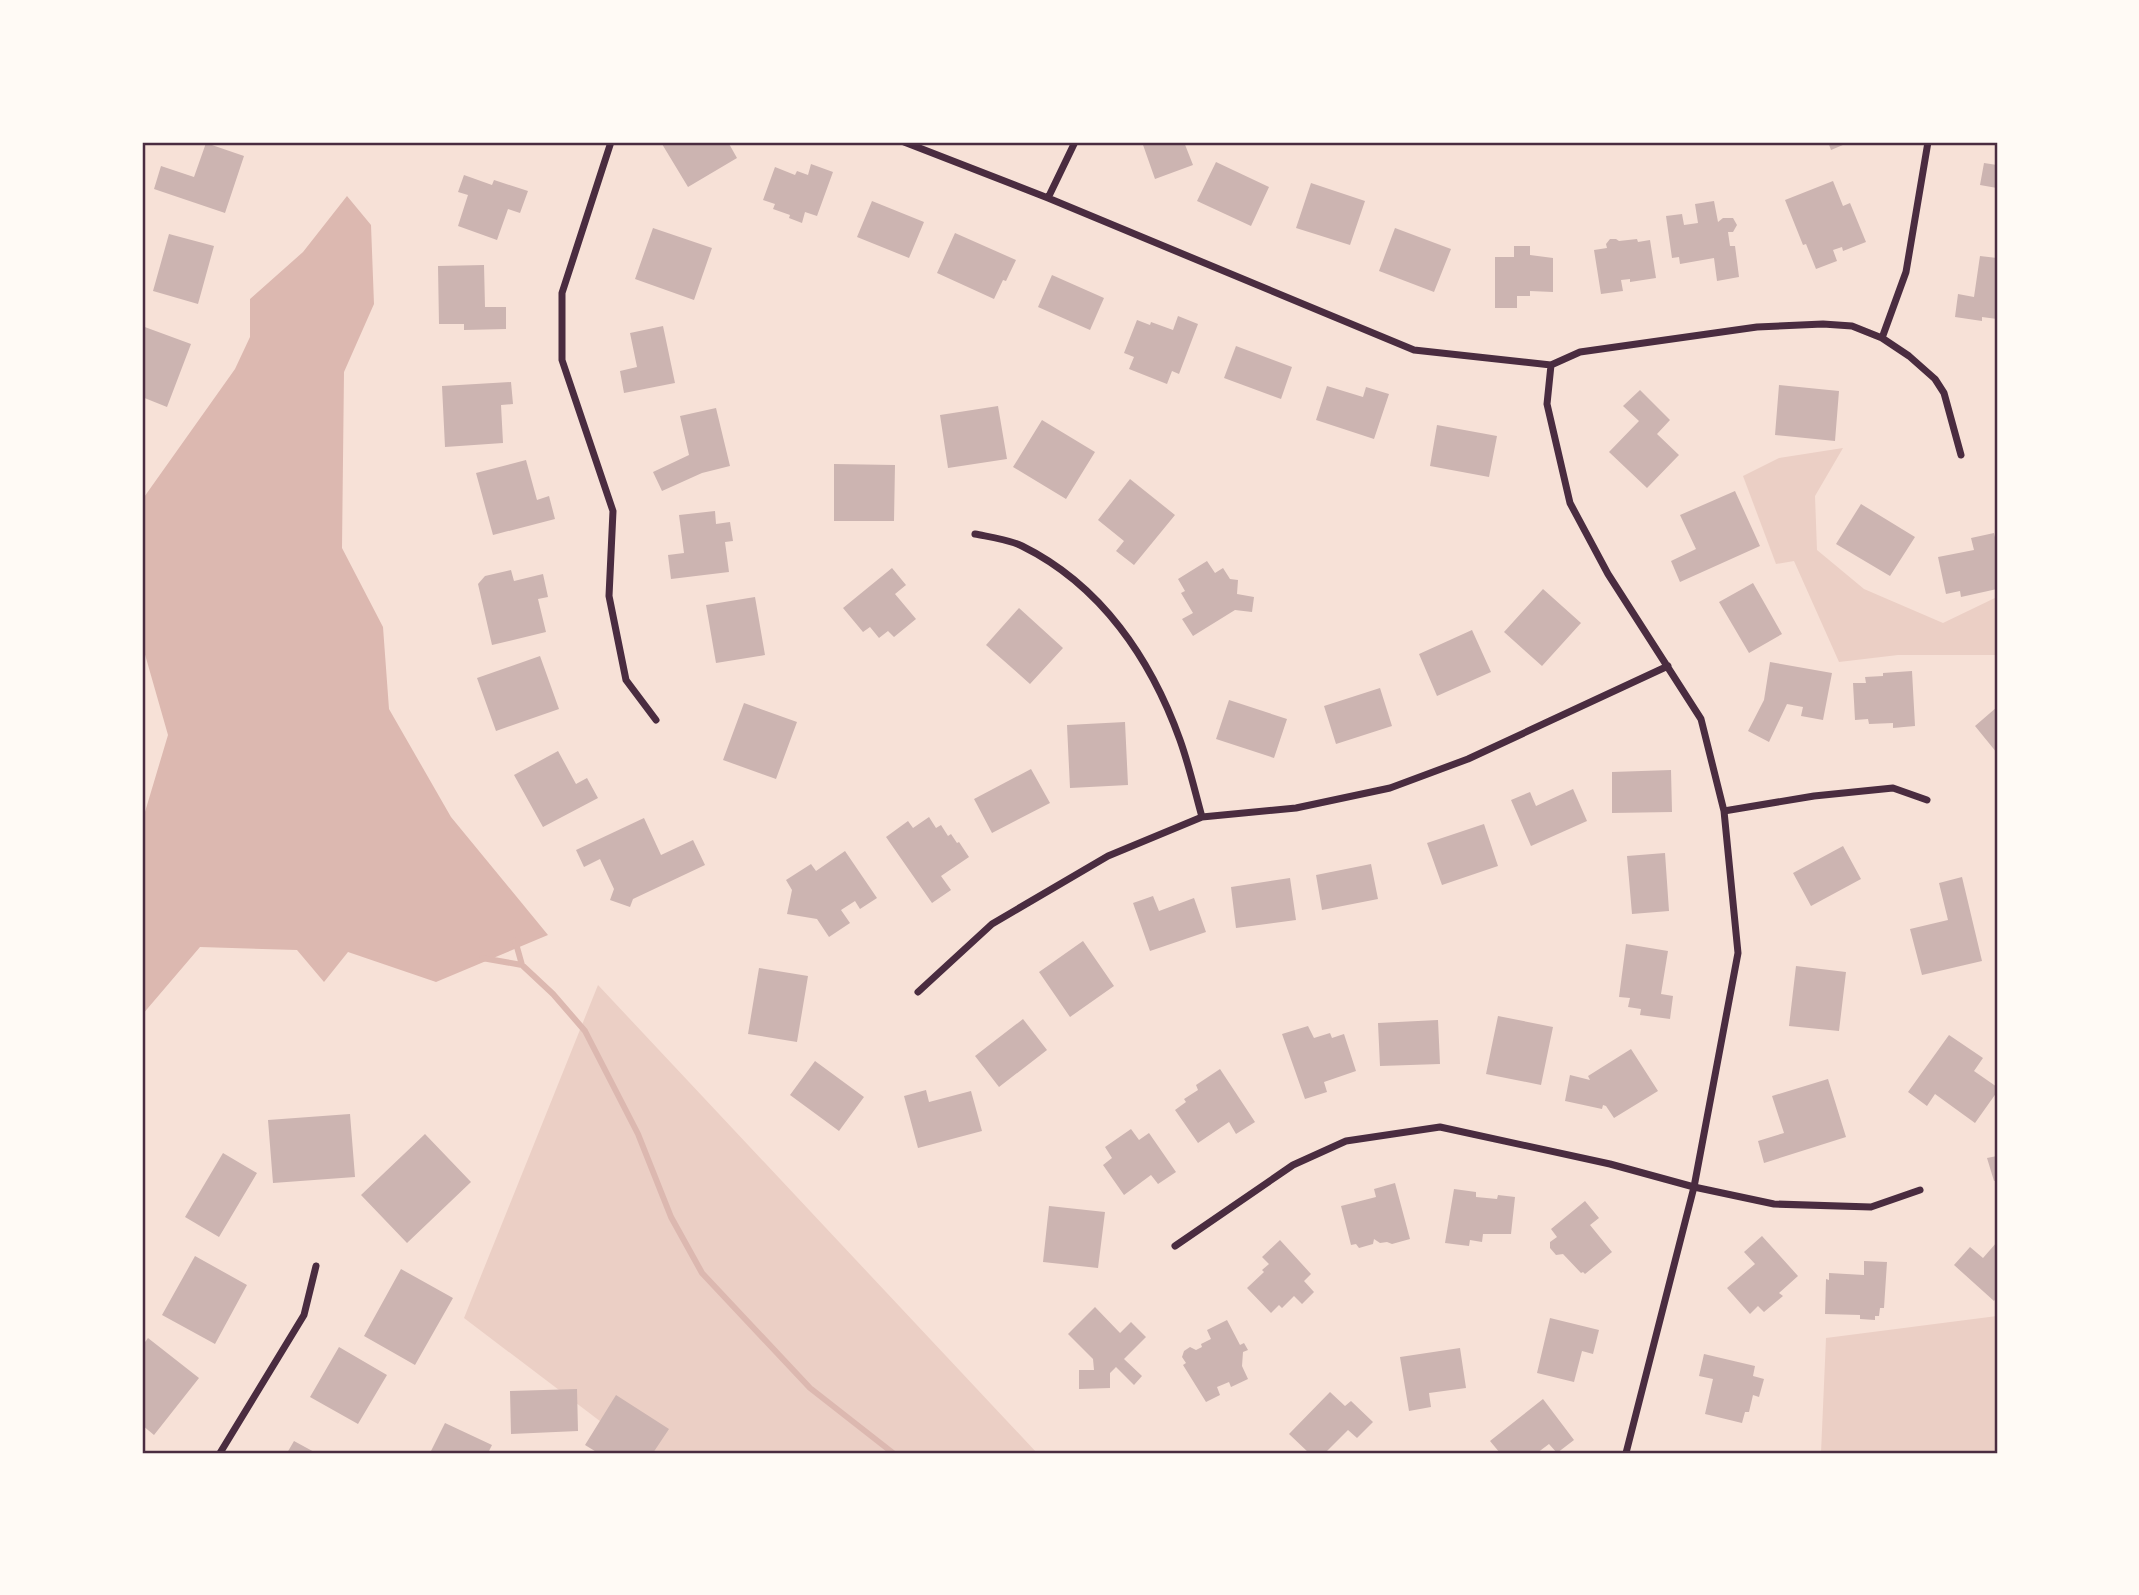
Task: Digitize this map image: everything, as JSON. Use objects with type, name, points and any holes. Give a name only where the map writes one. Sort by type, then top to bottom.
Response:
[{"type":"street","points":[[611,142],[562,293],[562,360],[613,511],[609,596],[625,680],[656,720]]},
{"type":"street","points":[[904,142],[1048,198],[1414,350],[1551,365],[1580,352],[1757,327],[1823,324],[1852,326],[1882,338],[1909,356],[1935,379],[1944,393],[1961,455]]},
{"type":"street","points":[[1048,198],[1075,142]]},
{"type":"street","points":[[1882,338],[1906,272],[1928,142]]},
{"type":"street","points":[[1551,365],[1547,404],[1570,503],[1608,574],[1701,719],[1724,811],[1738,953],[1694,1187],[1626,1453]]},
{"type":"street","points":[[975,534],[1020,544],[1070,576],[1117,621],[1157,685],[1181,741],[1202,817]]},
{"type":"street","points":[[918,992],[992,924],[1108,856],[1202,817],[1296,808],[1390,788],[1468,759],[1668,666]]},
{"type":"street","points":[[1724,811],[1814,796],[1893,788],[1927,800]]},
{"type":"street","points":[[1175,1246],[1293,1165],[1346,1140],[1440,1127],[1610,1164],[1694,1187],[1774,1204],[1871,1208],[1920,1190]]},
{"type":"street","points":[[220,1453],[303,1315],[316,1266]]},
{"type":"shaded area","points":[[347,196],[371,225],[374,304],[344,372],[342,548],[383,627],[389,709],[451,817],[548,935],[436,982],[348,952],[324,982],[297,950],[200,947],[142,1015],[142,822],[168,735],[142,644],[142,500],[235,369],[250,337],[250,299],[303,252]]},
{"type":"shaded area","points":[[1843,448],[1815,496],[1817,550],[1864,589],[1943,623],[1997,597],[1997,655],[1898,655],[1839,662],[1794,561],[1776,564],[1743,476],[1779,458]]},
{"type":"shaded area","points":[[598,985],[1037,1453],[642,1453],[464,1318]]},
{"type":"shaded area","points":[[1997,1316],[1997,1453],[1821,1453],[1826,1338]]},
{"type":"building","points":[[728,142],[737,158],[688,187],[662,144]]},
{"type":"building","points":[[1142,142],[1184,142],[1193,165],[1155,179]]},
{"type":"building","points":[[1828,142],[1850,142],[1831,150]]},
{"type":"building","points":[[206,143],[244,156],[225,213],[154,189],[161,166],[194,177]]},
{"type":"building","points":[[1216,162],[1269,187],[1251,226],[1197,201]]},
{"type":"building","points":[[1984,163],[1997,165],[1997,188],[1980,185]]},
{"type":"building","points":[[811,164],[833,172],[817,216],[805,212],[802,223],[773,209],[775,204],[763,200],[775,167],[795,175],[797,171],[808,175]]},
{"type":"building","points":[[464,175],[492,185],[494,180],[528,191],[520,213],[508,209],[497,240],[458,226],[468,195],[458,192]]},
{"type":"building","points":[[1833,181],[1843,206],[1850,203],[1866,242],[1843,251],[1842,247],[1833,250],[1837,261],[1816,269],[1785,200]]},
{"type":"building","points":[[1311,183],[1365,201],[1350,245],[1296,228]]},
{"type":"building","points":[[872,201],[924,222],[909,258],[857,237]]},
{"type":"building","points":[[1714,201],[1718,222],[1723,218],[1733,218],[1737,225],[1733,232],[1728,232],[1730,246],[1735,246],[1739,277],[1717,281],[1714,258],[1680,264],[1679,257],[1672,258],[1666,216],[1682,214],[1684,225],[1698,223],[1695,204]]},
{"type":"building","points":[[653,228],[712,248],[694,300],[635,279]]},
{"type":"building","points":[[1395,228],[1451,249],[1434,292],[1379,271]]},
{"type":"building","points":[[955,233],[1016,260],[994,299],[937,273]]},
{"type":"building","points":[[169,234],[214,246],[198,304],[153,291]]},
{"type":"building","points":[[1610,239],[1637,239],[1638,242],[1650,240],[1656,278],[1630,282],[1630,279],[1621,280],[1623,291],[1601,294],[1594,250],[1607,248],[1606,244]]},
{"type":"building","points":[[1514,246],[1530,246],[1530,255],[1553,258],[1553,292],[1530,291],[1530,296],[1517,296],[1517,308],[1495,308],[1495,257],[1514,257]]},
{"type":"building","points":[[1980,256],[1997,258],[1997,319],[1982,317],[1982,321],[1955,317],[1958,294],[1974,297]]},
{"type":"building","points":[[484,265],[485,307],[506,307],[506,329],[464,330],[464,324],[439,324],[438,266]]},
{"type":"building","points":[[1052,275],[1104,298],[1090,330],[1038,307]]},
{"type":"building","points":[[1178,316],[1198,324],[1179,374],[1172,371],[1167,384],[1129,369],[1134,357],[1124,353],[1137,320],[1173,330]]},
{"type":"building","points":[[142,326],[191,344],[167,407],[142,397]]},
{"type":"building","points":[[663,326],[675,383],[624,393],[620,371],[637,367],[630,333]]},
{"type":"building","points":[[1236,346],[1292,367],[1281,399],[1224,378]]},
{"type":"building","points":[[511,382],[513,404],[501,405],[503,443],[445,447],[442,386]]},
{"type":"building","points":[[1779,385],[1839,391],[1835,441],[1775,435]]},
{"type":"building","points":[[1327,386],[1363,397],[1366,387],[1389,394],[1374,439],[1316,420]]},
{"type":"building","points":[[1640,390],[1670,420],[1657,434],[1679,455],[1647,488],[1609,452],[1639,421],[1623,406]]},
{"type":"building","points":[[998,406],[1007,459],[948,468],[940,415]]},
{"type":"building","points":[[716,408],[730,466],[702,473],[662,491],[653,472],[689,455],[680,416]]},
{"type":"building","points":[[1042,420],[1095,452],[1066,499],[1013,467]]},
{"type":"building","points":[[1437,425],[1497,436],[1489,477],[1430,466]]},
{"type":"building","points":[[526,460],[537,500],[549,496],[555,519],[493,535],[476,473]]},
{"type":"building","points":[[834,464],[895,465],[894,521],[834,521]]},
{"type":"building","points":[[1130,479],[1175,515],[1134,565],[1116,551],[1124,541],[1098,520]]},
{"type":"building","points":[[1735,491],[1760,546],[1680,582],[1671,561],[1696,549],[1680,515]]},
{"type":"building","points":[[1861,504],[1915,537],[1890,576],[1836,544]]},
{"type":"building","points":[[715,511],[716,524],[730,522],[733,541],[725,542],[729,572],[671,579],[668,555],[684,553],[679,515]]},
{"type":"building","points":[[1994,533],[1997,546],[1997,589],[1961,597],[1960,591],[1946,594],[1938,557],[1974,550],[1971,538]]},
{"type":"building","points":[[1207,561],[1215,573],[1223,568],[1230,579],[1238,580],[1237,594],[1254,597],[1252,612],[1235,610],[1193,636],[1182,619],[1193,613],[1181,593],[1185,591],[1178,579]]},
{"type":"building","points":[[892,568],[906,585],[895,594],[916,619],[894,637],[888,631],[879,638],[870,627],[863,632],[843,608]]},
{"type":"building","points":[[511,570],[514,581],[543,574],[548,597],[538,599],[546,632],[492,645],[478,584],[485,576]]},
{"type":"building","points":[[1753,583],[1782,634],[1749,653],[1719,602]]},
{"type":"building","points":[[1543,589],[1581,623],[1542,666],[1504,632]]},
{"type":"building","points":[[755,597],[765,655],[716,663],[706,605]]},
{"type":"building","points":[[1019,608],[1063,648],[1030,684],[986,645]]},
{"type":"building","points":[[1472,630],[1491,672],[1437,696],[1419,654]]},
{"type":"building","points":[[540,656],[559,709],[496,731],[477,678]]},
{"type":"building","points":[[1770,662],[1832,673],[1823,720],[1801,716],[1803,707],[1787,704],[1769,742],[1748,731],[1764,700]]},
{"type":"building","points":[[1912,671],[1915,726],[1893,728],[1893,723],[1869,724],[1868,719],[1855,720],[1853,683],[1866,683],[1865,677],[1883,676],[1883,673]]},
{"type":"building","points":[[1380,688],[1392,726],[1336,744],[1324,706]]},
{"type":"building","points":[[1229,700],[1287,719],[1274,758],[1216,739]]},
{"type":"building","points":[[744,703],[797,722],[776,779],[723,760]]},
{"type":"building","points":[[1997,707],[1997,753],[1975,726]]},
{"type":"building","points":[[1125,722],[1128,785],[1070,788],[1067,725]]},
{"type":"building","points":[[558,751],[576,784],[587,778],[598,798],[543,827],[514,775]]},
{"type":"building","points":[[1031,769],[1050,803],[992,833],[974,799]]},
{"type":"building","points":[[1671,770],[1672,812],[1612,813],[1612,772]]},
{"type":"building","points":[[1573,789],[1587,821],[1531,846],[1511,800],[1530,792],[1536,806]]},
{"type":"building","points":[[929,817],[936,828],[941,825],[948,836],[951,834],[957,843],[959,842],[969,857],[941,876],[951,890],[932,903],[886,837],[908,821],[913,828]]},
{"type":"building","points":[[644,818],[661,855],[693,840],[705,865],[633,899],[630,907],[610,900],[614,889],[600,859],[584,867],[576,850]]},
{"type":"building","points":[[1484,824],[1498,866],[1442,885],[1427,843]]},
{"type":"building","points":[[1843,846],[1861,879],[1811,906],[1793,873]]},
{"type":"building","points":[[845,851],[877,898],[860,909],[855,901],[841,910],[850,923],[829,937],[817,919],[787,914],[792,890],[786,880],[811,864],[816,871]]},
{"type":"building","points":[[1665,853],[1669,911],[1632,914],[1627,856]]},
{"type":"building","points":[[1371,864],[1378,899],[1322,910],[1316,875]]},
{"type":"building","points":[[1962,877],[1982,961],[1922,975],[1910,929],[1948,920],[1939,883]]},
{"type":"building","points":[[1290,878],[1296,920],[1236,928],[1231,887]]},
{"type":"building","points":[[1153,896],[1159,911],[1194,898],[1206,932],[1150,951],[1133,903]]},
{"type":"building","points":[[1083,941],[1114,986],[1070,1017],[1039,972]]},
{"type":"building","points":[[1626,944],[1668,951],[1661,994],[1673,996],[1670,1019],[1640,1015],[1641,1009],[1628,1007],[1630,998],[1619,997]]},
{"type":"building","points":[[1796,966],[1846,972],[1839,1031],[1789,1026]]},
{"type":"building","points":[[759,968],[808,976],[797,1042],[748,1034]]},
{"type":"building","points":[[1498,1016],[1553,1027],[1541,1085],[1486,1074]]},
{"type":"building","points":[[1023,1019],[1047,1050],[999,1087],[975,1056]]},
{"type":"building","points":[[1438,1020],[1440,1064],[1380,1066],[1378,1023]]},
{"type":"building","points":[[1308,1026],[1314,1038],[1330,1033],[1332,1038],[1344,1034],[1356,1071],[1324,1082],[1327,1092],[1305,1099],[1282,1034]]},
{"type":"building","points":[[1949,1035],[1983,1058],[1974,1071],[1997,1087],[1997,1092],[1975,1123],[1935,1094],[1927,1106],[1908,1092]]},
{"type":"building","points":[[1631,1049],[1658,1091],[1614,1118],[1606,1106],[1603,1105],[1602,1109],[1565,1101],[1570,1075],[1590,1080],[1588,1076]]},
{"type":"building","points":[[815,1061],[864,1097],[839,1131],[790,1095]]},
{"type":"building","points":[[1220,1069],[1255,1122],[1236,1134],[1229,1122],[1198,1143],[1175,1110],[1186,1102],[1184,1099],[1198,1090],[1196,1085]]},
{"type":"building","points":[[1828,1079],[1846,1137],[1764,1163],[1758,1141],[1784,1133],[1772,1096]]},
{"type":"building","points":[[926,1090],[929,1102],[971,1091],[982,1131],[918,1148],[904,1096]]},
{"type":"building","points":[[350,1114],[355,1177],[273,1183],[268,1120]]},
{"type":"building","points":[[1131,1129],[1139,1140],[1149,1133],[1176,1172],[1158,1184],[1151,1175],[1124,1195],[1103,1165],[1112,1158],[1105,1147]]},
{"type":"building","points":[[425,1134],[471,1182],[407,1243],[361,1195]]},
{"type":"building","points":[[223,1153],[257,1173],[219,1237],[185,1217]]},
{"type":"building","points":[[1997,1156],[1997,1180],[1994,1181],[1987,1158]]},
{"type":"building","points":[[1395,1183],[1410,1239],[1392,1244],[1380,1243],[1374,1239],[1373,1244],[1359,1248],[1356,1244],[1351,1245],[1341,1206],[1376,1197],[1374,1189]]},
{"type":"building","points":[[1454,1189],[1476,1192],[1476,1197],[1515,1197],[1511,1234],[1483,1234],[1482,1242],[1470,1240],[1469,1246],[1445,1243]]},
{"type":"building","points":[[1585,1201],[1599,1218],[1590,1225],[1612,1252],[1585,1274],[1563,1254],[1556,1255],[1550,1248],[1550,1242],[1557,1237],[1551,1229]]},
{"type":"building","points":[[1049,1206],[1105,1212],[1098,1268],[1043,1262]]},
{"type":"building","points":[[1762,1236],[1798,1276],[1779,1293],[1783,1296],[1764,1312],[1758,1306],[1750,1314],[1727,1288],[1755,1264],[1744,1252]]},
{"type":"building","points":[[1280,1240],[1311,1274],[1304,1281],[1314,1292],[1302,1304],[1294,1296],[1282,1308],[1279,1305],[1271,1313],[1247,1288],[1269,1264],[1262,1257]]},
{"type":"building","points":[[1997,1242],[1997,1297],[1994,1301],[1954,1265],[1970,1247],[1983,1258]]},
{"type":"building","points":[[195,1256],[247,1285],[215,1344],[162,1315]]},
{"type":"building","points":[[1864,1261],[1887,1262],[1884,1308],[1880,1308],[1879,1316],[1875,1316],[1875,1320],[1860,1319],[1860,1315],[1825,1314],[1826,1279],[1829,1280],[1829,1273],[1864,1275]]},
{"type":"building","points":[[401,1269],[453,1298],[415,1365],[364,1336]]},
{"type":"building","points":[[1095,1307],[1120,1333],[1131,1322],[1146,1337],[1124,1359],[1142,1376],[1134,1385],[1116,1367],[1110,1373],[1110,1388],[1079,1389],[1079,1370],[1094,1370],[1093,1359],[1068,1334]]},
{"type":"building","points":[[1550,1318],[1599,1330],[1593,1354],[1582,1351],[1574,1382],[1537,1373]]},
{"type":"building","points":[[1227,1320],[1240,1345],[1244,1343],[1248,1350],[1243,1352],[1242,1366],[1248,1379],[1231,1387],[1229,1382],[1217,1387],[1220,1395],[1206,1402],[1183,1365],[1186,1363],[1182,1357],[1184,1351],[1190,1347],[1196,1350],[1211,1339],[1207,1330]]},
{"type":"building","points":[[148,1338],[199,1378],[154,1435],[142,1425],[142,1346]]},
{"type":"building","points":[[339,1347],[387,1375],[358,1424],[310,1397]]},
{"type":"building","points":[[1460,1348],[1466,1388],[1429,1393],[1431,1407],[1409,1411],[1400,1357]]},
{"type":"building","points":[[1704,1354],[1755,1366],[1753,1376],[1764,1379],[1759,1397],[1753,1395],[1749,1412],[1745,1412],[1742,1423],[1705,1414],[1713,1379],[1699,1376]]},
{"type":"building","points":[[577,1389],[578,1431],[511,1434],[510,1391]]},
{"type":"building","points":[[1330,1392],[1345,1406],[1351,1401],[1373,1422],[1357,1438],[1348,1430],[1325,1453],[1309,1453],[1289,1434]]},
{"type":"building","points":[[616,1395],[669,1429],[653,1453],[598,1453],[585,1445]]},
{"type":"building","points":[[1543,1399],[1574,1440],[1557,1453],[1549,1444],[1537,1453],[1500,1453],[1490,1441]]},
{"type":"building","points":[[445,1423],[492,1445],[488,1453],[430,1453]]},
{"type":"building","points":[[294,1441],[316,1453],[287,1453]]},
{"type":"waterway","points":[[515,940],[522,965]]},
{"type":"waterway","points":[[482,958],[522,965]]},
{"type":"waterway","points":[[522,965],[553,994],[585,1031],[638,1134],[671,1217],[702,1273],[810,1388],[893,1453]]}]
